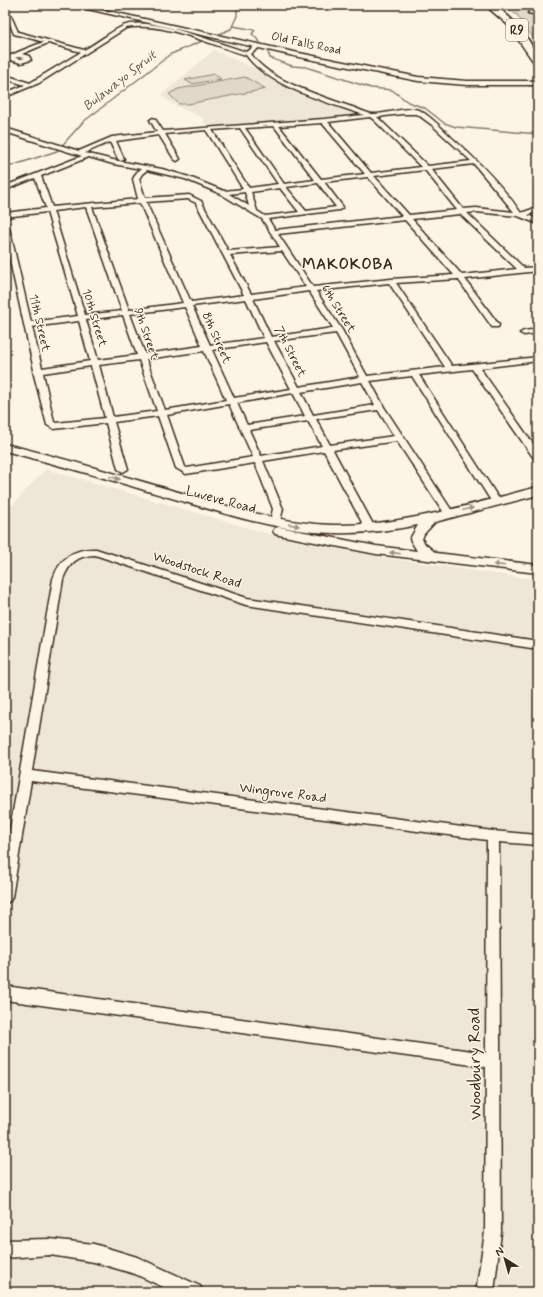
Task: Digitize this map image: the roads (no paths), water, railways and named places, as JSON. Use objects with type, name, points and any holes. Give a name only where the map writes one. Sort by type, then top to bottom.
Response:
[{"type":"highway","name":"R9","points":[[489,5],[502,13],[513,25],[538,62]]},
{"type":"highway","name":"R9","points":[[497,5],[510,14],[520,25],[538,52]]},
{"type":"street","name":"Old Falls Road","points":[[72,5],[258,46],[424,80],[467,83],[536,82]]},
{"type":"street","points":[[5,8],[13,33],[85,52]]},
{"type":"street","points":[[530,12],[538,14]]},
{"type":"street","points":[[5,95],[31,85],[130,25],[160,27],[248,54],[253,64],[275,77],[371,115],[428,169],[461,211],[523,271]]},
{"type":"street","points":[[7,59],[46,42]]},
{"type":"street","points":[[248,54],[258,46]]},
{"type":"street","points":[[7,59],[21,61],[29,59],[9,50]]},
{"type":"street","points":[[5,77],[31,85]]},
{"type":"street","points":[[79,152],[112,139],[161,133],[276,125],[402,112],[418,112],[434,124],[476,162],[520,215]]},
{"type":"street","points":[[153,120],[177,159]]},
{"type":"street","points":[[324,121],[370,176],[460,277],[495,325]]},
{"type":"street","points":[[264,218],[337,209],[340,207],[276,125]]},
{"type":"street","points":[[242,127],[282,186],[304,213]]},
{"type":"street","points":[[208,129],[247,190],[254,210]]},
{"type":"street","name":"6th Street","points":[[5,130],[113,162],[147,167],[187,178],[224,193],[254,210],[264,218],[338,330],[380,407],[449,514]]},
{"type":"street","points":[[112,139],[121,159]]},
{"type":"street","points":[[5,188],[89,155]]},
{"type":"street","points":[[224,193],[476,162]]},
{"type":"street","name":"8th Street","points":[[147,167],[139,173],[136,179],[142,200],[258,459],[278,509],[275,521]]},
{"type":"street","name":"10th Street","points":[[37,175],[50,210],[82,318],[123,469]]},
{"type":"street","name":"7th Street","points":[[142,200],[189,197],[199,202],[249,297],[269,340],[370,528]]},
{"type":"street","points":[[5,215],[142,200]]},
{"type":"street","name":"9th Street","points":[[88,205],[140,357],[162,413],[181,468],[186,471],[258,459]]},
{"type":"street","points":[[520,215],[538,209]]},
{"type":"street","points":[[274,232],[461,211],[491,210],[520,215],[538,222]]},
{"type":"street","name":"11th Street","points":[[5,224],[50,424],[54,426],[109,420]]},
{"type":"street","points":[[225,253],[284,249]]},
{"type":"street","points":[[27,325],[311,289],[538,269]]},
{"type":"street","points":[[391,281],[450,369]]},
{"type":"street","points":[[38,371],[338,330]]},
{"type":"street","points":[[524,333],[538,331]]},
{"type":"street","points":[[109,420],[162,413],[231,400],[364,379],[535,359],[538,368]]},
{"type":"street","points":[[474,366],[538,458]]},
{"type":"street","points":[[414,373],[496,502]]},
{"type":"street","points":[[244,428],[380,407]]},
{"type":"street","points":[[258,459],[399,438]]},
{"type":"street","name":"Luveve Road","points":[[9,452],[206,504],[275,521],[319,529],[370,528],[406,524],[431,519],[538,491]]},
{"type":"street","name":"Luveve Road","points":[[9,452],[128,491],[288,534],[376,550],[538,569]]},
{"type":"street","points":[[431,519],[415,538],[420,547],[433,557]]},
{"type":"street","name":"Woodstock Road","points":[[5,898],[24,775],[58,579],[67,560],[79,553],[96,552],[246,601],[538,645]]},
{"type":"street","name":"Wingrove Road","points":[[24,775],[492,836],[538,840]]},
{"type":"street","name":"Woodbury Road","points":[[485,1292],[493,1232],[494,1118],[492,836]]},
{"type":"street","points":[[5,994],[493,1061]]},
{"type":"street","points":[[5,1249],[50,1247],[94,1253],[137,1266],[194,1292]]},
{"type":"waterway","name":"Bulawayo Spruit","points":[[5,168],[57,151],[83,122],[171,54],[231,29],[237,16],[237,5]]},
{"type":"waterway","points":[[233,26],[255,30],[252,34],[260,42]]},
{"type":"waterway","points":[[268,52],[270,58],[292,66],[306,67],[371,88],[392,90],[408,102],[425,108],[444,123],[456,127],[538,134]]},
{"type":"district","name":"MAKOKOBA","points":[[348,265]]}]
